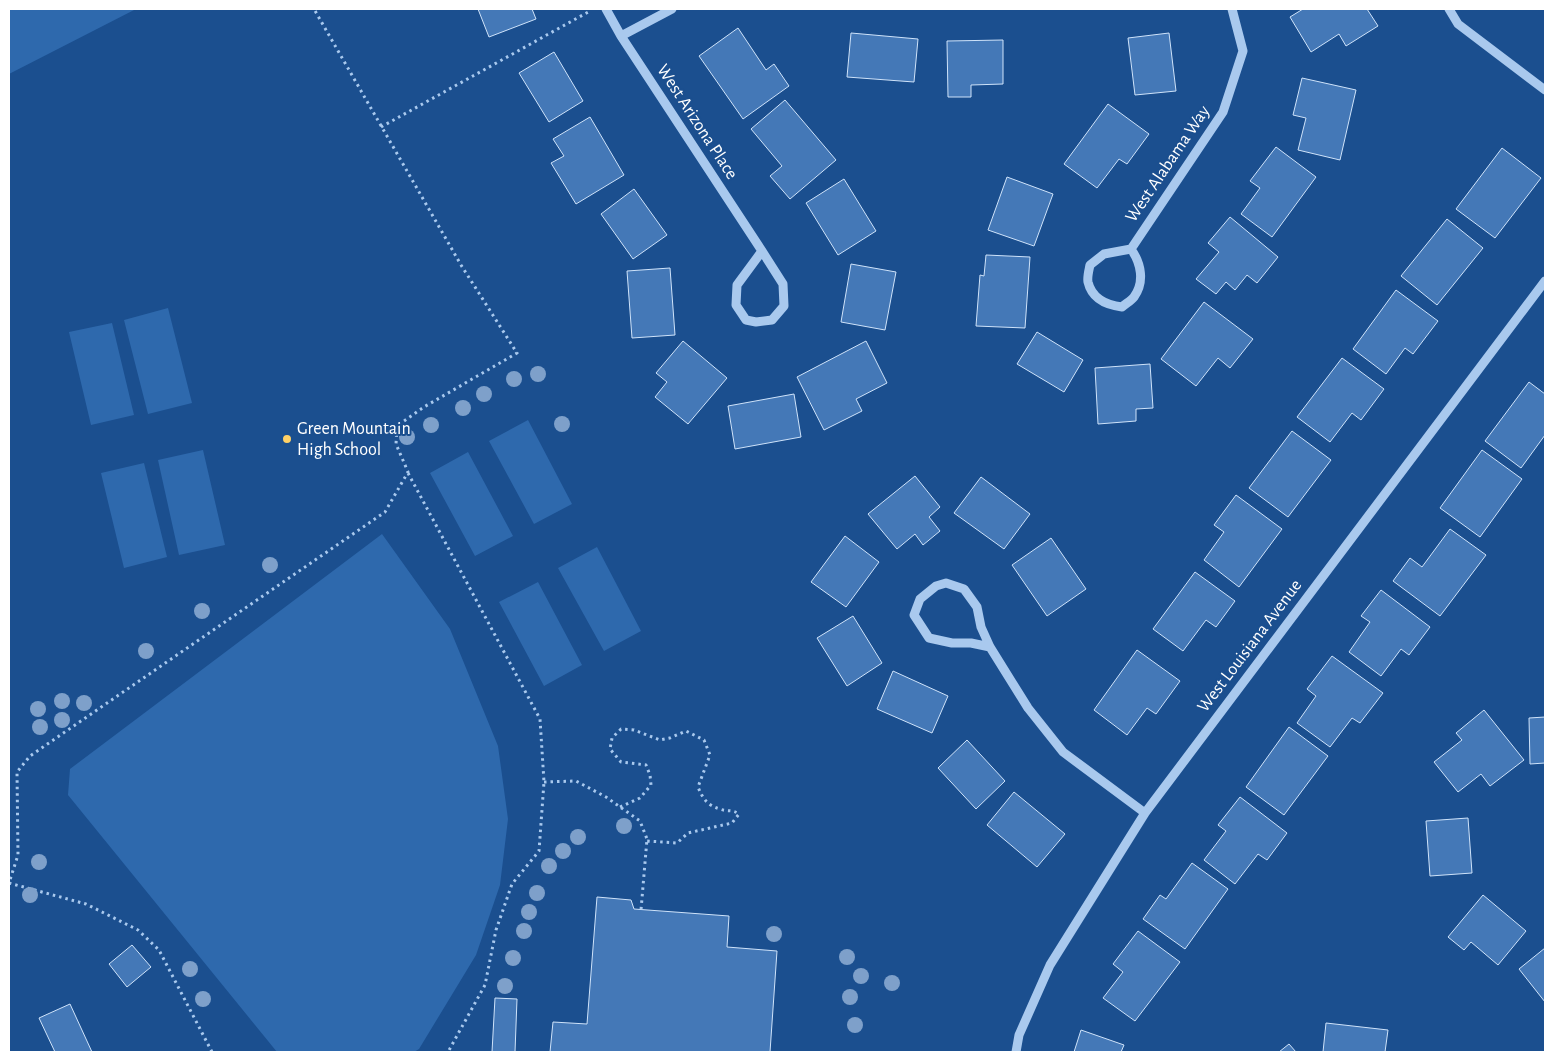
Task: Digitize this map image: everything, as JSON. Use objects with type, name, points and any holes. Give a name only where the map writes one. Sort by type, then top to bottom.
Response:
[{"type":"street","name":"West Arizona Place","points":[[606,9],[621,36],[783,284],[784,306],[772,320],[756,322],[746,320],[736,305],[737,285],[762,252]]},
{"type":"street","points":[[621,36],[672,9]]},
{"type":"street","name":"West Alabama Way","points":[[1131,249],[1138,258],[1142,280],[1134,297],[1122,307],[1108,306],[1094,295],[1087,280],[1090,266],[1104,254],[1131,249],[1223,112],[1243,51],[1232,9]]},
{"type":"street","points":[[1449,9],[1458,24],[1545,90]]},
{"type":"street","name":"West Louisiana Avenue","points":[[1016,1052],[1020,1035],[1050,965],[1145,813],[1545,281]]},
{"type":"street","points":[[990,647],[971,642],[952,643],[929,638],[914,615],[920,599],[936,586],[946,583],[964,589],[977,607],[981,627],[990,647],[1028,708],[1064,752],[1145,813]]},
{"type":"path","points":[[314,9],[461,265],[518,353],[424,407],[397,426],[396,444],[408,472],[540,719],[544,782],[539,851],[512,884],[496,930],[485,985],[448,1052]]},
{"type":"path","points":[[381,128],[594,9]]},
{"type":"path","points":[[212,1052],[159,950],[138,930],[86,904],[9,883],[18,855],[17,772],[30,756],[385,512],[408,472]]},
{"type":"path","points":[[620,807],[640,798],[651,785],[646,765],[621,762],[610,750],[612,738],[621,729],[634,730],[660,740],[686,731],[704,740],[710,755],[698,787],[703,800],[720,810],[734,810],[739,814],[732,823],[688,833],[677,844],[647,841]]},
{"type":"path","points":[[544,782],[576,781],[640,821],[647,841],[642,910]]},
{"type":"shaded area","points":[[9,9],[136,9],[9,74]]},
{"type":"shaded area","points":[[168,308],[192,403],[148,414],[124,320]]},
{"type":"shaded area","points":[[112,323],[134,415],[91,425],[69,332]]},
{"type":"shaded area","points":[[528,420],[572,504],[534,524],[489,441]]},
{"type":"shaded area","points":[[203,450],[225,545],[179,555],[158,460]]},
{"type":"shaded area","points":[[468,452],[513,536],[475,556],[430,473]]},
{"type":"shaded area","points":[[144,463],[167,557],[124,568],[101,473]]},
{"type":"shaded area","points":[[382,534],[450,629],[498,746],[508,819],[500,885],[476,955],[419,1049],[414,1052],[277,1052],[68,795],[70,769]]},
{"type":"shaded area","points":[[597,547],[641,631],[604,651],[558,568]]},
{"type":"shaded area","points":[[538,582],[582,665],[544,686],[499,602]]},
{"type":"building","points":[[478,9],[532,9],[536,19],[489,37]]},
{"type":"building","points":[[1303,9],[1367,9],[1378,26],[1346,46],[1339,34],[1311,52],[1290,17]]},
{"type":"building","points":[[738,28],[766,70],[774,64],[789,86],[743,119],[699,56]]},
{"type":"building","points":[[851,33],[918,39],[914,82],[847,77]]},
{"type":"building","points":[[1169,33],[1176,91],[1135,95],[1128,38]]},
{"type":"building","points":[[1003,40],[1003,84],[971,85],[971,97],[948,97],[947,41]]},
{"type":"building","points":[[554,52],[583,101],[549,122],[519,73]]},
{"type":"building","points":[[1302,78],[1356,90],[1340,160],[1298,150],[1306,118],[1293,115]]},
{"type":"building","points":[[785,100],[836,160],[790,199],[770,176],[782,166],[751,129]]},
{"type":"building","points":[[1108,104],[1149,134],[1127,164],[1119,159],[1097,188],[1064,164]]},
{"type":"building","points":[[590,117],[624,175],[576,204],[551,163],[564,156],[553,139]]},
{"type":"building","points":[[1276,147],[1316,177],[1272,237],[1241,214],[1260,188],[1250,181]]},
{"type":"building","points":[[1502,148],[1541,178],[1495,238],[1456,209]]},
{"type":"building","points":[[1007,177],[1053,194],[1034,246],[988,230]]},
{"type":"building","points":[[844,179],[876,231],[838,255],[806,203]]},
{"type":"building","points":[[634,189],[667,235],[633,259],[601,214]]},
{"type":"building","points":[[1230,217],[1278,257],[1257,283],[1247,275],[1235,290],[1226,282],[1216,294],[1196,279],[1219,252],[1208,243]]},
{"type":"building","points":[[1447,219],[1483,248],[1437,305],[1401,276]]},
{"type":"building","points":[[986,255],[1030,257],[1025,328],[976,326],[980,275],[984,276]]},
{"type":"building","points":[[851,264],[896,272],[885,330],[841,322]]},
{"type":"building","points":[[670,268],[675,335],[632,338],[627,271]]},
{"type":"building","points":[[1396,290],[1438,321],[1413,354],[1405,348],[1386,374],[1353,349]]},
{"type":"building","points":[[1204,302],[1253,339],[1230,368],[1218,358],[1196,386],[1161,359]]},
{"type":"building","points":[[1037,332],[1083,360],[1064,392],[1017,364]]},
{"type":"building","points":[[683,341],[727,378],[688,424],[655,397],[667,382],[656,373]]},
{"type":"building","points":[[866,341],[887,383],[856,399],[862,411],[824,430],[797,377]]},
{"type":"building","points":[[1342,358],[1384,389],[1361,420],[1352,413],[1330,442],[1297,417]]},
{"type":"building","points":[[1150,364],[1153,408],[1136,409],[1136,421],[1098,424],[1095,368]]},
{"type":"building","points":[[1529,382],[1545,394],[1545,435],[1521,468],[1485,441]]},
{"type":"building","points":[[794,394],[801,437],[735,449],[728,406]]},
{"type":"building","points":[[1292,431],[1331,460],[1288,517],[1249,488]]},
{"type":"building","points":[[1482,450],[1522,479],[1480,537],[1440,508]]},
{"type":"building","points":[[915,476],[940,507],[929,517],[940,531],[923,545],[915,534],[897,549],[868,514]]},
{"type":"building","points":[[981,477],[1030,514],[1004,549],[954,513]]},
{"type":"building","points":[[1236,495],[1282,529],[1239,587],[1204,560],[1224,532],[1214,525]]},
{"type":"building","points":[[1450,529],[1486,555],[1440,616],[1393,581],[1410,558],[1422,567]]},
{"type":"building","points":[[845,536],[879,562],[846,607],[811,582]]},
{"type":"building","points":[[1051,538],[1086,589],[1047,616],[1012,565]]},
{"type":"building","points":[[1195,572],[1235,601],[1216,627],[1206,620],[1183,651],[1153,629]]},
{"type":"building","points":[[1381,590],[1430,627],[1409,655],[1401,649],[1381,676],[1349,652],[1370,622],[1361,616]]},
{"type":"building","points":[[853,616],[882,663],[847,686],[817,638]]},
{"type":"building","points":[[1137,650],[1180,681],[1156,714],[1147,708],[1127,735],[1094,710]]},
{"type":"building","points":[[1332,656],[1383,693],[1360,723],[1352,718],[1330,747],[1297,723],[1316,696],[1307,689]]},
{"type":"building","points":[[893,671],[948,696],[932,733],[877,709]]},
{"type":"building","points":[[1484,710],[1524,760],[1490,786],[1481,774],[1458,792],[1434,762],[1462,740],[1456,733]]},
{"type":"building","points":[[1545,717],[1545,763],[1530,764],[1529,718]]},
{"type":"building","points":[[1289,727],[1328,756],[1284,815],[1246,787]]},
{"type":"building","points":[[967,740],[1005,781],[976,809],[938,768]]},
{"type":"building","points":[[1014,792],[1065,834],[1037,867],[987,825]]},
{"type":"building","points":[[1240,797],[1287,833],[1267,860],[1258,854],[1235,884],[1204,860],[1226,831],[1218,825]]},
{"type":"building","points":[[1468,818],[1472,873],[1430,876],[1426,821]]},
{"type":"building","points":[[1192,863],[1228,889],[1185,949],[1143,919],[1160,895],[1166,899]]},
{"type":"building","points":[[1483,895],[1526,931],[1498,965],[1471,942],[1464,950],[1448,937]]},
{"type":"building","points":[[597,897],[631,900],[634,909],[729,916],[727,947],[777,951],[770,1052],[550,1052],[553,1022],[587,1024]]},
{"type":"building","points":[[1138,931],[1180,962],[1135,1021],[1103,998],[1123,972],[1113,964]]},
{"type":"building","points":[[132,945],[151,967],[127,987],[109,964]]},
{"type":"building","points":[[1545,948],[1545,1002],[1519,969]]},
{"type":"building","points":[[495,998],[517,999],[515,1052],[492,1052]]},
{"type":"building","points":[[70,1004],[92,1052],[55,1052],[39,1018]]},
{"type":"building","points":[[1326,1023],[1388,1030],[1385,1052],[1323,1052]]},
{"type":"building","points":[[1081,1030],[1124,1045],[1121,1052],[1074,1052]]},
{"type":"building","points":[[1289,1044],[1296,1052],[1279,1052]]},
{"type":"place","name":"Green Mountain High School","points":[[287,439]]}]
